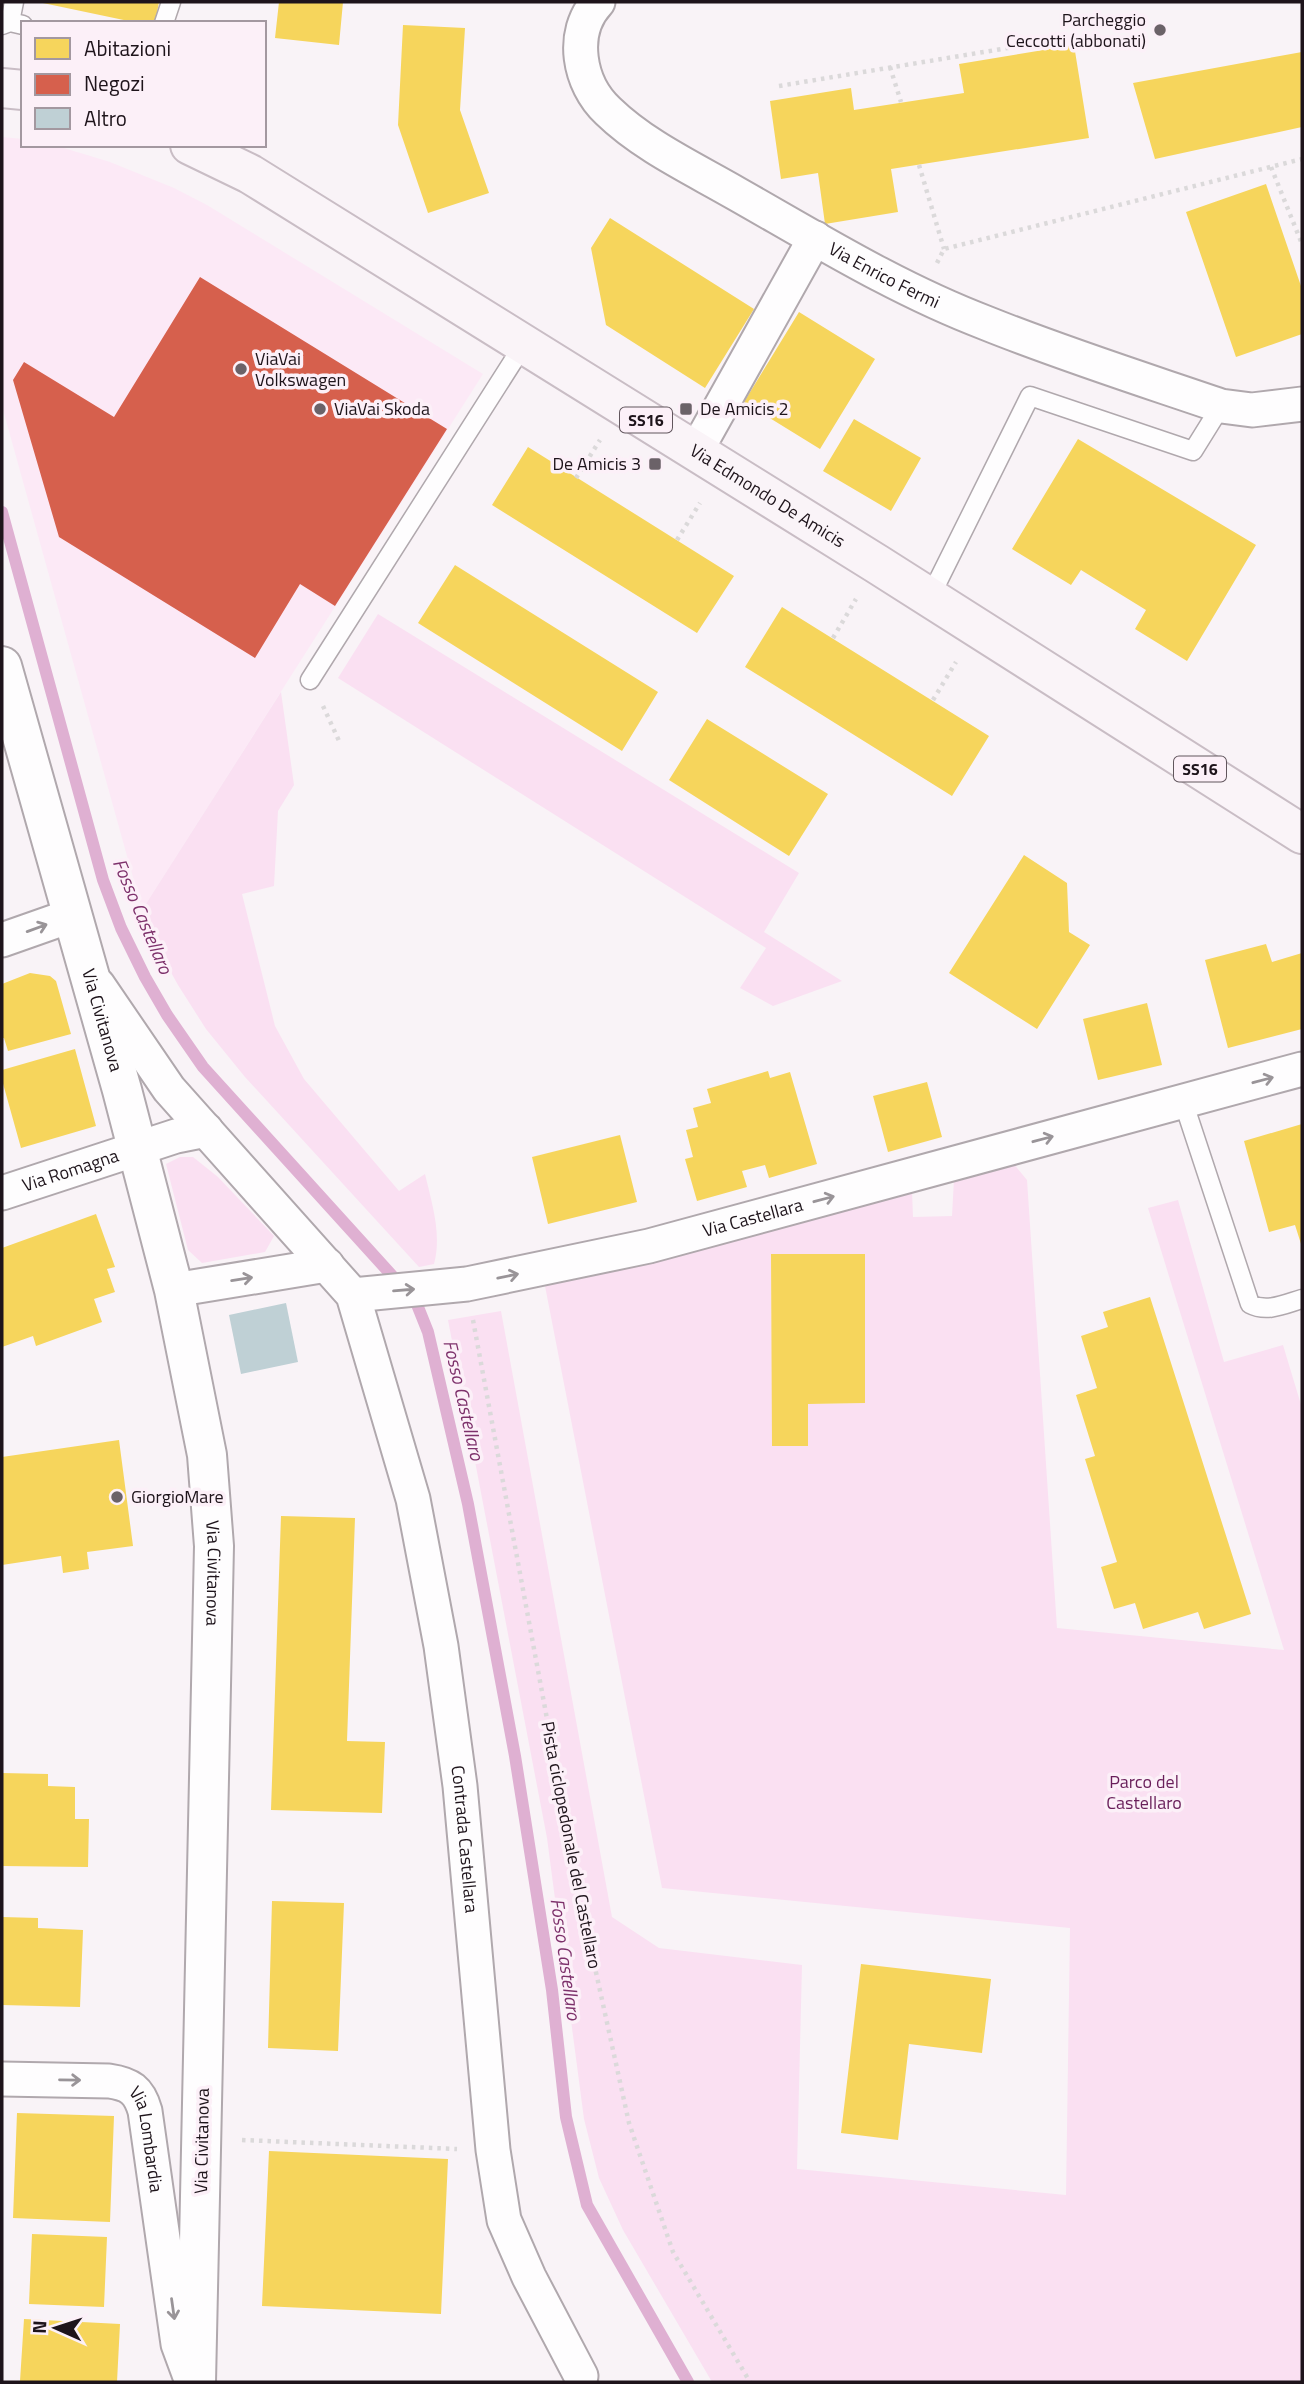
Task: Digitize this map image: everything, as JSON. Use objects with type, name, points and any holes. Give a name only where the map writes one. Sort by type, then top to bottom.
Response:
[{"type":"main road","points":[[2,88],[21,90]]},
{"type":"main road","name":"Via Edmondo De Amicis","points":[[194,147],[250,174],[930,597],[1302,834]]},
{"type":"street","name":"Via Enrico Fermi","points":[[598,2],[585,19],[580,52],[587,81],[606,110],[656,147],[815,239],[920,295],[985,323],[1221,406],[1252,410],[1302,404]]},
{"type":"street","points":[[696,451],[815,239]]},
{"type":"street","name":"Via Civitanova","points":[[2,666],[138,1149],[174,1290],[207,1455],[214,1546],[200,2254],[194,2382]]},
{"type":"street","points":[[2,940],[73,915]]},
{"type":"street","points":[[89,971],[169,1089],[327,1265],[361,1294]]},
{"type":"street","name":"Via Castellara","points":[[361,1294],[454,1285],[649,1246],[1302,1069]]},
{"type":"street","points":[[122,1090],[137,1087],[169,1089]]},
{"type":"street","points":[[138,1149],[176,1136],[206,1130]]},
{"type":"street","name":"Via Romagna","points":[[2,1193],[138,1149]]},
{"type":"street","points":[[174,1290],[327,1265]]},
{"type":"street","name":"Contrada Castellara","points":[[361,1294],[412,1499],[441,1646],[460,1786],[493,2150],[504,2220],[529,2277],[581,2376]]},
{"type":"street","name":"Via Lombardia","points":[[2,2078],[109,2081],[135,2088],[145,2111],[178,2344],[194,2382]]},
{"type":"street","points":[[163,2241],[171,2249],[181,2253],[200,2254]]},
{"type":"lane","points":[[12,24],[15,2]]},
{"type":"lane","points":[[165,21],[171,2]]},
{"type":"lane","points":[[310,680],[524,344]]},
{"type":"lane","points":[[930,597],[1030,396],[1193,451],[1221,406]]},
{"type":"lane","points":[[1183,1101],[1250,1304],[1259,1309],[1267,1309],[1302,1299]]},
{"type":"path","points":[[779,86],[1074,37]]},
{"type":"path","points":[[890,67],[901,103]]},
{"type":"path","points":[[944,249],[1302,159]]},
{"type":"path","points":[[919,165],[944,249],[920,295]]},
{"type":"path","points":[[1271,167],[1302,244]]},
{"type":"path","points":[[576,478],[596,446]]},
{"type":"path","points":[[677,540],[696,509]]},
{"type":"path","points":[[833,638],[851,607]]},
{"type":"path","points":[[933,700],[951,670]]},
{"type":"path","points":[[310,680],[340,743]]},
{"type":"path","name":"Pista ciclopedonale del Castellaro","points":[[454,1285],[583,1913],[629,2123],[673,2252],[750,2382]]},
{"type":"path","points":[[234,2139],[452,2149]]},
{"type":"shaded area","points":[[2,137],[21,139],[21,147],[61,147],[110,162],[174,188],[207,205],[483,374],[142,910],[2,406]]},
{"type":"green space","points":[[378,614],[799,873],[764,932],[842,981],[773,1006],[740,988],[766,948],[338,678]]},
{"type":"green space","points":[[281,692],[294,785],[278,811],[274,886],[242,894],[275,1026],[304,1079],[399,1191],[425,1174],[437,1230],[434,1264],[419,1267],[245,1077],[206,1029],[178,985],[158,949],[142,910]]},
{"type":"green space","points":[[180,1157],[193,1157],[218,1177],[274,1236],[265,1252],[202,1263],[188,1250],[166,1164]]},
{"type":"green space","name":"Parco del Castellaro","points":[[1013,1163],[1027,1180],[1057,1628],[1284,1650],[1148,1208],[1178,1200],[1224,1362],[1283,1345],[1302,1408],[1302,2382],[712,2382],[623,2230],[599,2178],[584,2119],[547,1838],[448,1320],[501,1311],[612,1917],[659,1948],[802,1965],[797,2169],[1066,2195],[1070,1928],[662,1888],[545,1286],[660,1260],[912,1191],[913,1217],[952,1216],[954,1179]],"holes":[[[771,1254],[864,1254],[865,1403],[808,1404],[808,1446],[773,1446]]]},
{"type":"building: Abitazioni","points":[[38,2],[159,2],[155,21],[128,21]]},
{"type":"building: Abitazioni","points":[[279,2],[343,2],[339,45],[275,38]]},
{"type":"building: Abitazioni","points":[[403,25],[465,28],[460,110],[489,193],[428,213],[398,125]]},
{"type":"building: Abitazioni","points":[[1074,45],[1089,138],[891,169],[898,212],[825,224],[818,173],[781,179],[770,101],[851,88],[854,110],[964,93],[959,64]]},
{"type":"building: Abitazioni","points":[[1302,52],[1302,127],[1155,159],[1133,83]]},
{"type":"building: Abitazioni","points":[[1266,184],[1302,289],[1302,334],[1236,357],[1186,212]]},
{"type":"building: Abitazioni","points":[[610,218],[754,309],[705,388],[606,325],[591,248]]},
{"type":"building: Abitazioni","points":[[799,312],[875,359],[820,449],[744,402]]},
{"type":"building: Abitazioni","points":[[854,419],[921,458],[891,511],[823,471]]},
{"type":"building: Abitazioni","points":[[1078,439],[1256,545],[1187,661],[1135,629],[1146,610],[1081,570],[1071,585],[1012,549]]},
{"type":"building: Abitazioni","points":[[528,447],[734,576],[697,633],[492,505]]},
{"type":"building: Abitazioni","points":[[455,565],[658,692],[622,751],[418,623]]},
{"type":"building: Abitazioni","points":[[782,607],[989,736],[952,796],[745,667]]},
{"type":"building: Abitazioni","points":[[707,719],[828,794],[789,856],[669,780]]},
{"type":"building: Abitazioni","points":[[1024,855],[1067,883],[1069,932],[1090,945],[1037,1029],[949,973]]},
{"type":"building: Abitazioni","points":[[1266,944],[1272,962],[1302,953],[1302,1029],[1228,1048],[1205,960]]},
{"type":"building: Abitazioni","points":[[30,973],[50,976],[56,981],[71,1034],[8,1051],[2,1038],[2,984]]},
{"type":"building: Abitazioni","points":[[1147,1003],[1162,1065],[1098,1080],[1083,1019]]},
{"type":"building: Abitazioni","points":[[75,1049],[96,1126],[21,1148],[2,1080],[2,1070]]},
{"type":"building: Abitazioni","points":[[768,1071],[770,1078],[790,1072],[817,1164],[769,1178],[765,1165],[742,1171],[747,1187],[697,1201],[685,1159],[693,1157],[686,1130],[698,1127],[693,1108],[711,1103],[707,1089]]},
{"type":"building: Abitazioni","points":[[927,1082],[942,1137],[888,1152],[873,1096]]},
{"type":"building: Abitazioni","points":[[1302,1124],[1302,1247],[1295,1225],[1269,1232],[1244,1141]]},
{"type":"building: Abitazioni","points":[[620,1135],[637,1202],[548,1224],[532,1157]]},
{"type":"building: Abitazioni","points":[[96,1214],[115,1267],[107,1269],[115,1292],[94,1299],[102,1322],[36,1346],[33,1336],[2,1347],[2,1248]]},
{"type":"building: Abitazioni","points":[[771,1254],[865,1254],[865,1403],[808,1404],[808,1446],[772,1446]]},
{"type":"building: Abitazioni","points":[[1150,1297],[1251,1614],[1204,1629],[1198,1612],[1143,1629],[1135,1603],[1114,1609],[1101,1567],[1117,1562],[1085,1459],[1095,1456],[1076,1395],[1097,1388],[1081,1336],[1108,1327],[1103,1312]]},
{"type":"building: Abitazioni","points":[[119,1440],[133,1546],[87,1552],[89,1569],[63,1573],[61,1556],[2,1565],[2,1457]]},
{"type":"building: Abitazioni","points":[[281,1516],[355,1518],[347,1741],[385,1742],[382,1813],[271,1810]]},
{"type":"building: Abitazioni","points":[[2,1773],[48,1774],[48,1786],[75,1787],[75,1819],[89,1819],[88,1867],[2,1866]]},
{"type":"building: Abitazioni","points":[[272,1901],[344,1903],[338,2051],[268,2048]]},
{"type":"building: Abitazioni","points":[[2,1917],[38,1918],[38,1928],[83,1930],[80,2007],[2,2005]]},
{"type":"building: Abitazioni","points":[[861,1964],[991,1979],[982,2053],[909,2044],[898,2140],[841,2133]]},
{"type":"building: Abitazioni","points":[[17,2113],[114,2116],[110,2222],[13,2218]]},
{"type":"building: Abitazioni","points":[[269,2151],[448,2159],[441,2314],[262,2306]]},
{"type":"building: Abitazioni","points":[[32,2234],[107,2237],[104,2307],[29,2304]]},
{"type":"building: Abitazioni","points":[[24,2319],[120,2324],[117,2382],[20,2381]]},
{"type":"building: Negozi","points":[[200,277],[447,429],[335,606],[300,584],[255,658],[59,537],[13,380],[24,362],[114,417]]},
{"type":"building: Altro","points":[[286,1303],[298,1362],[241,1374],[229,1315]]},
{"type":"waterway","name":"Fosso Castellaro","points":[[2,512],[103,880],[121,928],[145,977],[203,1067],[416,1302],[428,1332],[468,1504],[515,1756],[552,1990],[566,2117],[587,2205],[688,2382]]},
{"type":"place","name":"Parcheggio Ceccotti (abbonati)","points":[[1160,30]]},
{"type":"place","name":"ViaVai Volkswagen","points":[[241,369]]},
{"type":"place","name":"ViaVai Skoda","points":[[320,409]]},
{"type":"place","name":"De Amicis 2","points":[[686,409]]},
{"type":"place","name":"De Amicis 3","points":[[655,464]]},
{"type":"place","name":"GiorgioMare","points":[[117,1497]]}]
